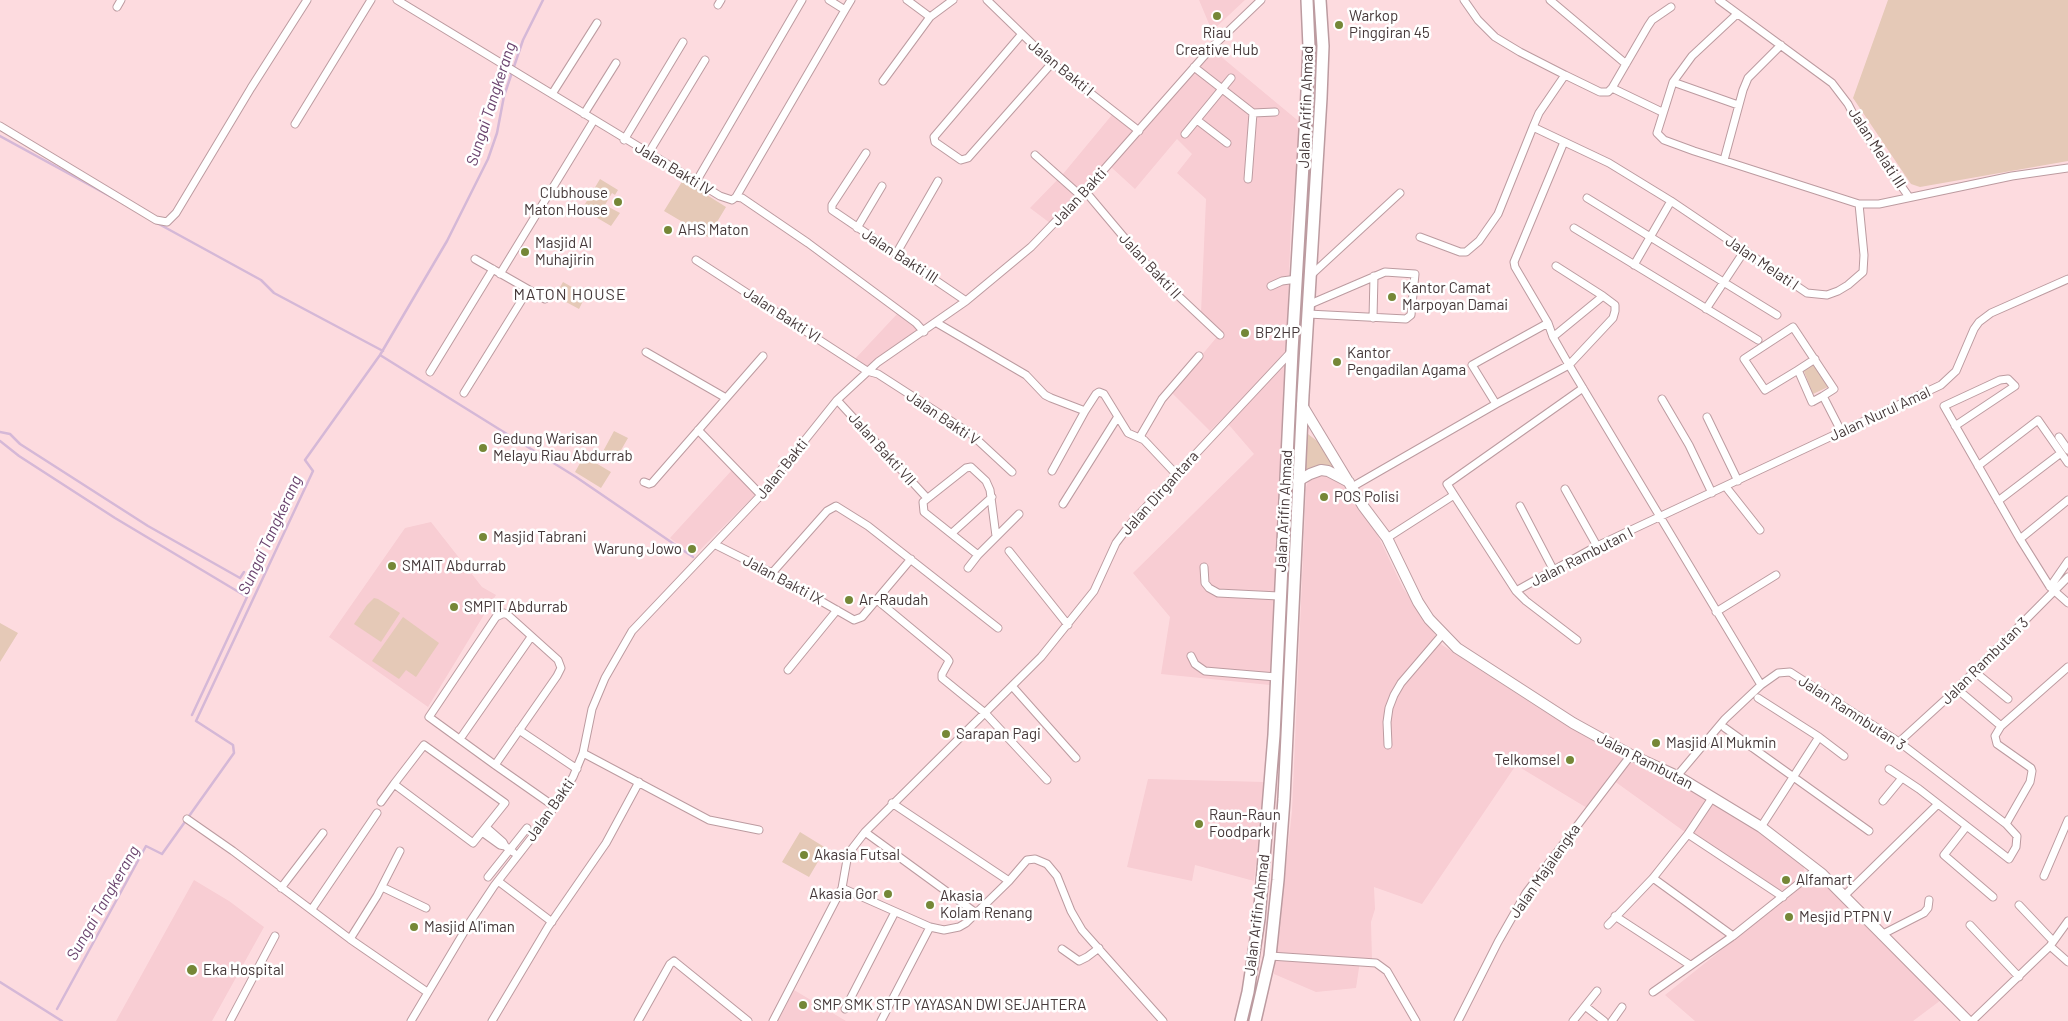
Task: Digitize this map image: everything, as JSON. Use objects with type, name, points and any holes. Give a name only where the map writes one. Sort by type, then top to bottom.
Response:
[{"type":"main road","name":"Jalan Arifin Ahmad","points":[[1241,1021],[1248,992],[1259,919],[1274,735],[1279,596],[1309,47],[1307,0]]},
{"type":"main road","name":"Jalan Arifin Ahmad","points":[[1256,1021],[1270,956],[1278,880],[1287,735],[1302,405],[1323,46],[1320,0]]},
{"type":"main road","points":[[1302,194],[1315,195]]},
{"type":"main road","name":"Jalan Rambutan","points":[[1302,405],[1363,506],[1387,538],[1418,602],[1442,635],[1479,664],[1573,723],[1677,776],[1762,827],[1817,869],[1968,1021]]},
{"type":"main road","points":[[1298,481],[1321,470],[1328,471],[1351,485]]},
{"type":"main road","points":[[1274,735],[1287,735]]},
{"type":"street","points":[[0,126],[156,220],[167,222],[176,213],[306,0]]},
{"type":"street","points":[[296,124],[371,0]]},
{"type":"street","name":"Jalan Bakti IV","points":[[397,0],[490,58],[525,77],[624,140],[723,198],[732,200],[736,197],[742,198],[808,243],[916,323],[924,332]]},
{"type":"street","points":[[696,182],[802,0]]},
{"type":"street","points":[[829,0],[845,10]]},
{"type":"street","points":[[736,197],[851,0]]},
{"type":"street","points":[[907,0],[930,16]]},
{"type":"street","points":[[883,81],[930,16],[953,0]]},
{"type":"street","name":"Jalan Bakti I","points":[[987,0],[1052,63],[1139,131]]},
{"type":"street","name":"Jalan Bakti","points":[[411,1021],[470,922],[498,881],[555,807],[583,754],[592,709],[605,678],[632,631],[761,495],[837,400],[878,362],[937,323],[1013,263],[1083,194],[1194,67],[1261,0]]},
{"type":"street","points":[[1464,0],[1482,25],[1495,37],[1565,75],[1603,92],[1608,92],[1612,88],[1648,26],[1671,7]]},
{"type":"street","points":[[1550,0],[1626,64]]},
{"type":"street","name":"Jalan Melati III","points":[[1718,0],[1832,83],[1840,92],[1860,127],[1909,197],[2012,176],[2068,168]]},
{"type":"street","points":[[1737,14],[1692,56],[1673,82],[1656,130],[1661,138],[1764,175],[1860,204],[1879,204],[1909,197]]},
{"type":"street","points":[[552,94],[597,23]]},
{"type":"street","points":[[1021,35],[934,136],[935,142],[961,160],[968,158],[1052,63]]},
{"type":"street","points":[[624,140],[683,42]]},
{"type":"street","points":[[1724,160],[1738,105],[1751,73],[1781,45]]},
{"type":"street","points":[[648,154],[705,60]]},
{"type":"street","points":[[584,114],[616,63]]},
{"type":"street","points":[[1194,67],[1253,113],[1275,112]]},
{"type":"street","points":[[1420,237],[1460,252],[1466,252],[1478,241],[1498,214],[1539,112],[1565,75]]},
{"type":"street","points":[[1185,134],[1231,78]]},
{"type":"street","points":[[1673,82],[1738,105]]},
{"type":"street","points":[[1612,88],[1662,112]]},
{"type":"street","points":[[1248,179],[1253,113]]},
{"type":"street","points":[[500,274],[594,120]]},
{"type":"street","points":[[1197,120],[1227,143]]},
{"type":"street","name":"Jalan Melati I","points":[[1533,127],[1610,163],[1672,201],[1807,293],[1827,295],[1838,291],[1863,272],[1864,255],[1860,204]]},
{"type":"street","points":[[1564,142],[1514,262],[1548,322],[1552,337],[1761,685]]},
{"type":"street","name":"Jalan Bakti III","points":[[866,153],[832,205],[834,212],[966,301]]},
{"type":"street","name":"Jalan Bakti II","points":[[1035,155],[1083,194],[1154,273],[1220,335]]},
{"type":"street","points":[[896,254],[938,181]]},
{"type":"street","points":[[857,228],[882,186]]},
{"type":"street","points":[[1310,277],[1400,193]]},
{"type":"street","points":[[1587,198],[1777,315]]},
{"type":"street","points":[[1634,265],[1672,201]]},
{"type":"street","points":[[1574,228],[1758,340]]},
{"type":"street","points":[[1706,309],[1744,250]]},
{"type":"street","points":[[476,259],[545,300]]},
{"type":"street","name":"Jalan Bakti VI","points":[[696,260],[868,371]]},
{"type":"street","points":[[1351,485],[1569,365],[1614,314],[1616,308],[1614,304],[1603,296],[1556,266]]},
{"type":"street","points":[[430,372],[493,269]]},
{"type":"street","points":[[1385,272],[1415,274],[1411,314],[1406,319],[1373,318],[1308,309],[1385,272]]},
{"type":"street","points":[[1373,318],[1374,276]]},
{"type":"street","points":[[1271,286],[1282,281],[1297,279]]},
{"type":"street","name":"Jalan Nurul Amal","points":[[1661,518],[1941,385],[1956,371],[1974,329],[1979,322],[1991,313],[2068,279]]},
{"type":"street","points":[[464,393],[528,290]]},
{"type":"street","points":[[1552,337],[1603,296]]},
{"type":"street","points":[[1496,404],[1472,365],[1548,322]]},
{"type":"street","points":[[937,323],[1026,375],[1045,395],[1085,411]]},
{"type":"street","points":[[1798,370],[1812,402],[1834,388],[1793,327],[1744,360],[1765,390],[1814,359]]},
{"type":"street","name":"Jalan Dirgantara","points":[[773,1021],[842,888],[846,859],[865,832],[892,803],[1041,657],[1094,590],[1112,551],[1124,531],[1292,351]]},
{"type":"street","points":[[646,352],[726,398]]},
{"type":"street","points":[[644,482],[652,483],[763,356]]},
{"type":"street","points":[[1142,439],[1141,435],[1162,399],[1199,356]]},
{"type":"street","name":"Jalan Bakti V","points":[[868,371],[878,374],[971,434],[1012,472]]},
{"type":"street","points":[[1955,426],[2014,386],[2008,379],[2000,380],[1944,406],[1955,426],[2020,539],[2052,589],[2068,603]]},
{"type":"street","points":[[1387,538],[1454,495],[1446,484],[1583,388]]},
{"type":"street","points":[[1052,470],[1085,411],[1095,395],[1100,392],[1109,401],[1117,418],[1128,433],[1142,439],[1176,474]]},
{"type":"street","points":[[1822,396],[1841,431]]},
{"type":"street","points":[[1662,399],[1689,445],[1712,493]]},
{"type":"street","name":"Jalan Bakti VII","points":[[837,400],[927,498]]},
{"type":"street","points":[[1707,417],[1738,481]]},
{"type":"street","points":[[1063,504],[1117,418]]},
{"type":"street","points":[[1978,466],[2038,420],[2065,452]]},
{"type":"street","points":[[698,430],[761,495]]},
{"type":"street","points":[[2059,438],[2068,463]]},
{"type":"street","points":[[1998,501],[2065,452]]},
{"type":"street","points":[[978,555],[923,510],[923,502],[970,466],[986,481],[992,497],[996,536]]},
{"type":"street","points":[[1726,486],[1760,530]]},
{"type":"street","points":[[1565,489],[1597,546]]},
{"type":"street","name":"Jalan Rambutan I","points":[[1454,495],[1516,591],[1597,546],[1661,518]]},
{"type":"street","points":[[952,533],[992,497]]},
{"type":"street","points":[[2020,539],[2068,500]]},
{"type":"street","points":[[772,573],[827,510],[836,506],[868,526],[998,628]]},
{"type":"street","points":[[1520,506],[1554,571]]},
{"type":"street","points":[[968,568],[978,555],[1019,514]]},
{"type":"street","name":"Jalan Bakti IX","points":[[716,544],[772,573],[852,619],[862,616],[911,559]]},
{"type":"street","points":[[1009,551],[1068,625]]},
{"type":"street","points":[[2052,589],[2068,561]]},
{"type":"street","points":[[1204,567],[1205,583],[1214,592],[1279,596]]},
{"type":"street","points":[[1716,612],[1776,575]]},
{"type":"street","name":"Jalan Rambutan 3","points":[[1899,742],[1957,689],[2052,589],[2068,577]]},
{"type":"street","points":[[1516,591],[1526,601],[1577,640]]},
{"type":"street","points":[[877,600],[947,658],[948,664],[942,674],[944,680],[984,713],[1047,780]]},
{"type":"street","points":[[788,670],[837,610]]},
{"type":"street","points":[[495,765],[561,669],[558,660],[508,615],[501,614],[496,617],[429,717],[495,765],[555,807]]},
{"type":"street","points":[[1388,745],[1387,722],[1389,708],[1394,695],[1401,683],[1442,635]]},
{"type":"street","points":[[460,739],[531,637]]},
{"type":"street","points":[[1191,656],[1195,664],[1205,671],[1276,677]]},
{"type":"street","points":[[2006,824],[2030,782],[2032,771],[2031,768],[1997,744],[1995,736],[2001,726],[2068,667]]},
{"type":"street","name":"Jalan Ramnbutan 3","points":[[1677,776],[1725,719],[1761,685],[1780,672],[1793,674],[1899,742],[2006,824],[2017,836],[2016,847],[2009,859],[1966,827]]},
{"type":"street","points":[[1974,672],[2008,699]]},
{"type":"street","points":[[1012,686],[1076,758]]},
{"type":"street","points":[[1957,689],[2001,726]]},
{"type":"street","points":[[1758,698],[1819,737],[1844,756]]},
{"type":"street","points":[[1725,728],[1869,831]]},
{"type":"street","points":[[520,730],[576,769]]},
{"type":"street","points":[[1762,827],[1819,737]]},
{"type":"street","points":[[381,802],[394,784],[424,745],[505,803],[473,842],[394,784]]},
{"type":"street","points":[[583,754],[709,820],[759,830]]},
{"type":"street","name":"Jalan Majalengka","points":[[1458,1021],[1498,942],[1526,893],[1631,754]]},
{"type":"street","points":[[1889,769],[1938,804],[1966,827],[1944,855],[1993,896]]},
{"type":"street","points":[[1883,801],[1902,778]]},
{"type":"street","points":[[492,1021],[552,922],[606,843],[639,782]]},
{"type":"street","points":[[1608,925],[1653,878],[1688,834],[1712,798]]},
{"type":"street","points":[[892,803],[1009,881]]},
{"type":"street","points":[[1844,896],[1938,804]]},
{"type":"street","points":[[312,909],[377,813]]},
{"type":"street","points":[[187,820],[218,840],[350,939],[428,992]]},
{"type":"street","points":[[2044,876],[2068,820]]},
{"type":"street","points":[[488,877],[507,848],[527,828]]},
{"type":"street","points":[[484,830],[500,845],[517,856]]},
{"type":"street","points":[[865,832],[976,913]]},
{"type":"street","points":[[281,888],[322,833]]},
{"type":"street","points":[[1688,834],[1783,896]]},
{"type":"street","points":[[350,939],[382,887],[400,851]]},
{"type":"street","points":[[842,888],[930,927],[944,930],[959,927],[976,913],[1009,881],[1027,860],[1035,859],[1048,864],[1057,876],[1071,911],[1082,930],[1163,1021]]},
{"type":"street","points":[[1653,992],[1733,936],[1817,869]]},
{"type":"street","points":[[1653,878],[1733,936]]},
{"type":"street","points":[[498,881],[552,922]]},
{"type":"street","points":[[382,887],[426,908]]},
{"type":"street","points":[[1881,935],[1924,913],[1928,908],[1928,900]]},
{"type":"street","points":[[2019,905],[2068,962]]},
{"type":"street","points":[[845,1009],[895,912]]},
{"type":"street","points":[[1615,916],[1690,965]]},
{"type":"street","points":[[1972,1021],[2051,944],[2068,921]]},
{"type":"street","points":[[1970,924],[2019,977]]},
{"type":"street","points":[[881,1021],[930,927]]},
{"type":"street","points":[[230,1021],[275,936]]},
{"type":"street","points":[[1062,950],[1079,961],[1099,948]]},
{"type":"street","points":[[1270,956],[1376,963],[1386,971],[1416,1021]]},
{"type":"street","points":[[638,1021],[670,964],[674,961],[748,1021]]},
{"type":"street","points":[[1573,1021],[1597,991]]},
{"type":"street","points":[[1585,1006],[1604,1021]]},
{"type":"street","points":[[1612,1021],[1622,1007]]},
{"type":"shaded area","name":"Riau Creative Hub","points":[[1199,0],[1245,0],[1212,31]]},
{"type":"shaded area","points":[[1888,0],[2068,0],[2068,161],[1920,187],[1911,184],[1853,98]]},
{"type":"shaded area","points":[[1213,50],[1302,124],[1291,222],[1282,460],[1270,685],[1161,674],[1170,617],[1133,573],[1254,454],[1223,418],[1210,431],[1171,392],[1221,332],[1201,313],[1206,199],[1177,173],[1192,154],[1177,139],[1135,189],[1111,167]]},
{"type":"shaded area","points":[[1116,110],[1133,131],[1050,223],[1030,208],[1063,174]]},
{"type":"shaded area","points":[[600,179],[618,190],[615,195],[612,193],[605,205],[620,213],[611,226],[582,209]]},
{"type":"shaded area","points":[[683,180],[726,207],[708,237],[664,211]]},
{"type":"shaded area","points":[[563,282],[586,295],[579,309],[555,296]]},
{"type":"shaded area","points":[[898,313],[919,330],[867,368],[855,359]]},
{"type":"shaded area","points":[[1813,364],[1828,387],[1813,394],[1803,369]]},
{"type":"shaded area","points":[[614,431],[628,438],[613,464],[600,457]]},
{"type":"shaded area","points":[[1304,431],[1321,444],[1334,467],[1305,469]]},
{"type":"shaded area","points":[[584,456],[611,472],[601,488],[575,472]]},
{"type":"shaded area","points":[[732,470],[756,494],[694,556],[670,538]]},
{"type":"shaded area","points":[[1311,472],[1346,479],[1380,540],[1403,588],[1442,645],[1540,709],[1623,758],[1673,779],[1755,828],[1803,862],[1804,870],[1788,890],[1777,890],[1685,832],[1610,778],[1587,808],[1516,765],[1422,904],[1374,887],[1375,909],[1371,922],[1372,960],[1360,961],[1356,988],[1316,992],[1274,974],[1292,811],[1306,488]]},
{"type":"shaded area","points":[[431,522],[482,587],[496,595],[428,707],[329,637],[405,528]]},
{"type":"shaded area","points":[[374,598],[400,613],[381,642],[354,624]]},
{"type":"shaded area","points":[[403,617],[439,643],[416,677],[406,670],[399,679],[372,661]]},
{"type":"shaded area","points":[[0,623],[18,633],[0,662]]},
{"type":"shaded area","name":"Raun-Raun Foodpark","points":[[1148,779],[1265,782],[1254,881],[1195,865],[1192,881],[1127,867]]},
{"type":"shaded area","name":"Akasia Futsal","points":[[800,832],[826,848],[809,877],[782,862]]},
{"type":"shaded area","points":[[1817,874],[1941,1000],[1913,1021],[1695,1021],[1665,995]]},
{"type":"shaded area","name":"Eka Hospital","points":[[194,880],[229,901],[264,927],[212,1021],[116,1021]]},
{"type":"shaded area","name":"SMP SMK STTP YAYASAN DWI SEJAHTERA","points":[[794,990],[846,1021],[778,1021]]},
{"type":"waterway","name":"Sungai Tangkerang","points":[[57,1009],[146,846],[162,854],[234,753],[233,745],[196,721],[313,471],[305,460],[380,355],[447,241],[488,159],[497,133],[504,96],[523,40],[543,0]]},
{"type":"waterway","points":[[0,136],[117,200]]},
{"type":"waterway","points":[[157,223],[261,280],[274,293],[383,351]]},
{"type":"waterway","points":[[380,355],[576,477],[693,557]]},
{"type":"waterway","points":[[0,432],[10,434],[20,444],[148,526],[240,578],[244,572]]},
{"type":"waterway","points":[[0,441],[19,456],[115,518],[247,597],[192,715]]},
{"type":"waterway","points":[[0,982],[62,1021]]},
{"type":"place","name":"Riau Creative Hub","points":[[1217,16]]},
{"type":"place","name":"Warkop Pinggiran 45","points":[[1339,25]]},
{"type":"place","name":"Clubhouse Maton House","points":[[618,202]]},
{"type":"place","name":"AHS Maton","points":[[668,230]]},
{"type":"place","name":"Masjid Al Muhajirin","points":[[525,252]]},
{"type":"place","name":"Kantor Camat Marpoyan Damai","points":[[1392,297]]},
{"type":"place","name":"BP2HP","points":[[1245,333]]},
{"type":"place","name":"Kantor Pengadilan Agama","points":[[1337,362]]},
{"type":"place","name":"Gedung Warisan Melayu Riau Abdurrab","points":[[483,448]]},
{"type":"place","name":"POS Polisi","points":[[1324,497]]},
{"type":"place","name":"Masjid Tabrani","points":[[483,537]]},
{"type":"place","name":"Warung Jowo","points":[[692,549]]},
{"type":"place","name":"SMAIT Abdurrab","points":[[392,566]]},
{"type":"place","name":"Ar-Raudah","points":[[849,600]]},
{"type":"place","name":"SMPIT Abdurrab","points":[[454,607]]},
{"type":"place","name":"Sarapan Pagi","points":[[946,734]]},
{"type":"place","name":"Masjid Al Mukmin","points":[[1656,743]]},
{"type":"place","name":"Telkomsel","points":[[1570,760]]},
{"type":"place","name":"Raun-Raun Foodpark","points":[[1199,824]]},
{"type":"place","name":"Akasia Futsal","points":[[804,855]]},
{"type":"place","name":"Alfamart","points":[[1786,880]]},
{"type":"place","name":"Akasia Gor","points":[[888,894]]},
{"type":"place","name":"Akasia Kolam Renang","points":[[930,905]]},
{"type":"place","name":"Mesjid PTPN V","points":[[1789,917]]},
{"type":"place","name":"Masjid Al'iman","points":[[414,927]]},
{"type":"place","name":"Eka Hospital","points":[[192,970]]},
{"type":"place","name":"SMP SMK STTP YAYASAN DWI SEJAHTERA","points":[[803,1005]]},
{"type":"district","name":"MATON HOUSE","points":[[570,295]]}]
